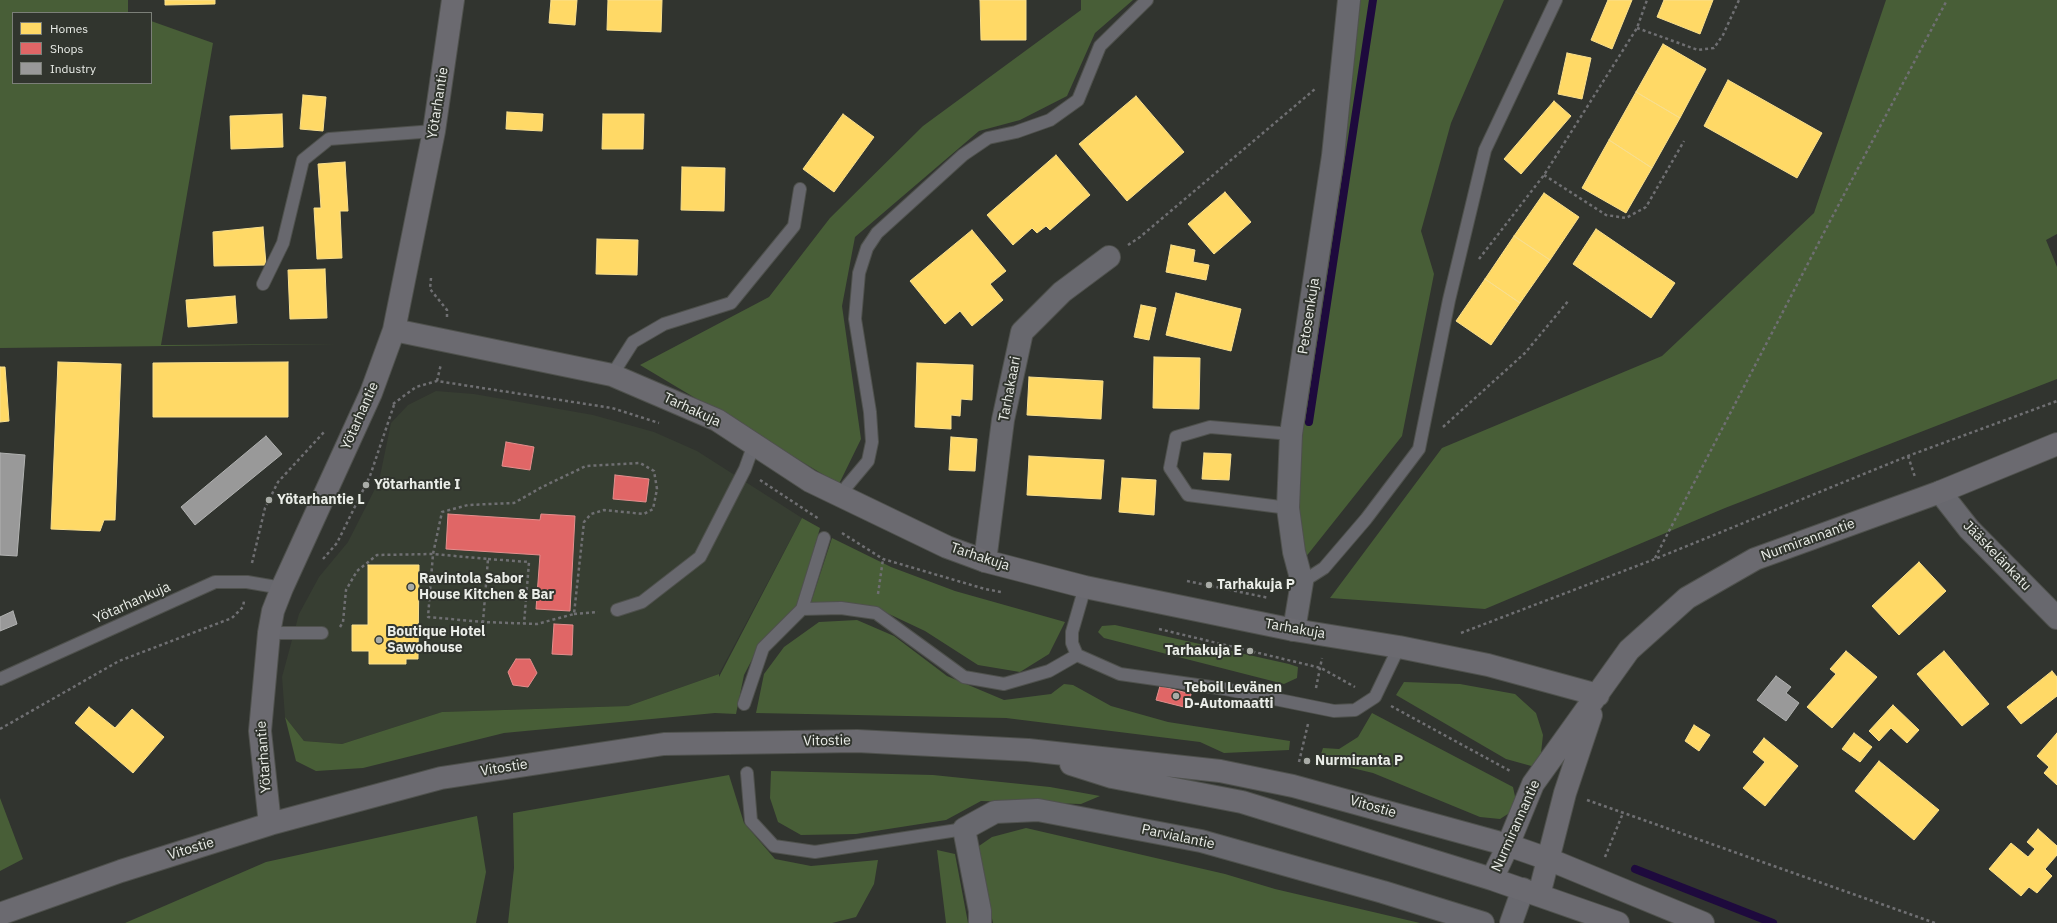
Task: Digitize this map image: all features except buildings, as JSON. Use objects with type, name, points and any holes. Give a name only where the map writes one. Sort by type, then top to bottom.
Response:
[{"type":"street","name":"Yötarhantie","points":[[270,824],[260,731],[269,633],[273,611],[282,588],[371,393],[394,330],[434,131],[453,0]]},
{"type":"street","name":"Petosenkuja","points":[[1294,630],[1302,582],[1294,552],[1288,508],[1291,434],[1333,156],[1349,0]]},
{"type":"street","name":"Tarhakaari","points":[[985,561],[1003,420],[1022,332],[1062,292],[1109,257]]},
{"type":"street","name":"Tarhakuja","points":[[394,330],[445,342],[517,354],[612,375],[717,420],[810,481],[947,548],[985,561],[1085,586],[1294,630],[1399,647],[1488,665],[1598,695]]},
{"type":"street","name":"Nurmirannantie","points":[[1492,879],[1508,845],[1533,784],[1629,650],[1687,598],[1755,559],[1940,492],[2057,444]]},
{"type":"street","name":"Jääskelänkatu","points":[[1940,492],[1969,529],[2057,618]]},
{"type":"street","name":"Nurmirannantie","points":[[1531,892],[1548,859],[1565,793],[1598,695]]},
{"type":"street","name":"Vitostie","points":[[0,914],[121,871],[270,824],[441,778],[664,744],[857,741],[1028,750],[1220,771],[1293,786],[1508,845],[1548,859],[1703,923]]},
{"type":"street","name":"Vitostie","points":[[1028,750],[1112,777],[1242,802],[1492,879],[1618,923]]},
{"type":"street","name":"Parvialantie","points":[[964,829],[994,812],[1038,810],[1201,841],[1383,892],[1483,923]]},
{"type":"street","points":[[964,829],[980,911],[980,923]]},
{"type":"street","points":[[1511,923],[1531,892]]},
{"type":"lane","points":[[847,486],[868,461],[872,442],[870,412],[855,319],[859,273],[867,248],[877,233],[963,156],[988,138],[1016,132],[1050,120],[1078,100],[1100,46],[1147,0]]},
{"type":"lane","points":[[1302,582],[1324,568],[1352,536],[1419,449],[1449,300],[1485,150],[1556,0]]},
{"type":"lane","points":[[263,284],[283,243],[303,160],[329,139],[434,131]]},
{"type":"lane","points":[[612,375],[633,342],[664,324],[731,303],[794,226],[800,189]]},
{"type":"lane","points":[[1288,508],[1188,495],[1170,468],[1176,436],[1210,427],[1291,434]]},
{"type":"lane","points":[[617,610],[642,602],[700,557],[745,469],[754,444]]},
{"type":"lane","points":[[744,704],[763,648],[802,609],[824,538]]},
{"type":"lane","name":"Yötarhankuja","points":[[0,680],[215,582],[247,582],[282,588]]},
{"type":"lane","points":[[1085,586],[1072,632],[1072,644],[1077,655],[1120,674],[1225,689],[1334,711],[1355,710],[1375,697],[1399,647]]},
{"type":"lane","points":[[802,609],[841,608],[876,613],[964,677],[1004,684],[1050,671],[1077,655]]},
{"type":"lane","points":[[269,633],[322,633]]},
{"type":"lane","points":[[746,773],[751,821],[774,846],[815,852],[964,829]]},
{"type":"path","points":[[1477,262],[1544,175],[1637,28],[1647,0]]},
{"type":"path","points":[[1637,28],[1698,50],[1714,48],[1723,35],[1738,0]]},
{"type":"path","points":[[1655,559],[1829,223],[1947,0]]},
{"type":"path","points":[[1109,257],[1140,237],[1342,66]]},
{"type":"path","points":[[1544,175],[1606,215],[1626,218],[1646,207],[1684,141]]},
{"type":"path","points":[[431,272],[430,289],[447,310],[445,342],[437,381]]},
{"type":"path","points":[[1419,449],[1525,353],[1569,300]]},
{"type":"path","points":[[320,564],[336,543],[370,476],[394,405],[416,387],[437,381],[612,408],[665,425]]},
{"type":"path","points":[[371,393],[394,405]]},
{"type":"path","points":[[1456,633],[1463,633],[1655,559],[1908,456],[2057,401]]},
{"type":"path","points":[[0,729],[119,661],[232,618],[243,607],[247,582],[265,508],[278,482],[326,429]]},
{"type":"path","points":[[574,614],[584,522],[591,514],[604,510],[644,514],[653,509],[657,489],[654,470],[640,463],[586,466],[542,487],[514,503],[468,505],[442,512],[433,554],[428,617],[483,622],[538,624],[574,614],[617,610]]},
{"type":"path","points":[[745,469],[781,496],[822,521]]},
{"type":"path","points":[[836,529],[883,559],[985,589],[1006,593]]},
{"type":"path","points":[[322,633],[337,634],[342,622],[346,590],[357,571],[377,555],[433,554],[529,562],[524,624]]},
{"type":"path","points":[[483,622],[488,559]]},
{"type":"path","points":[[876,613],[883,559]]},
{"type":"path","points":[[1153,628],[1321,668],[1533,784]]},
{"type":"path","points":[[1321,668],[1324,635]]},
{"type":"path","points":[[1293,786],[1312,707]]},
{"type":"path","points":[[1565,793],[1935,923]]},
{"type":"shaded area","points":[[436,391],[474,394],[593,415],[654,432],[697,451],[802,518],[719,674],[628,706],[442,712],[342,744],[304,741],[285,717],[282,677],[299,614],[319,577],[348,542],[379,481],[391,423],[408,405]]},
{"type":"green space","points":[[0,0],[128,0],[128,12],[12,12],[12,84],[152,84],[152,21],[213,43],[161,345],[338,344],[0,348]]},
{"type":"green space","points":[[1081,0],[1133,0],[1095,33],[1067,96],[1020,120],[979,131],[855,237],[842,306],[861,439],[839,484],[640,365],[769,297],[830,218],[923,126],[1081,10]]},
{"type":"green space","points":[[1360,0],[1504,0],[1451,123],[1421,231],[1434,274],[1402,436],[1297,568],[1297,444]]},
{"type":"green space","points":[[1886,0],[2057,0],[2057,234],[2046,240],[2057,267],[2057,379],[1725,508],[1485,609],[1330,598],[1442,448],[1662,356],[1814,213]]},
{"type":"green space","points":[[802,518],[820,528],[797,609],[759,646],[744,675],[736,714],[715,713],[504,733],[363,768],[316,771],[296,761],[285,717],[304,741],[342,744],[442,712],[628,706],[719,674],[719,677]]},
{"type":"green space","points":[[832,538],[891,567],[955,591],[1065,622],[1049,654],[1020,672],[978,665],[925,631],[872,606],[811,602]]},
{"type":"green space","points":[[857,620],[894,636],[947,676],[1004,700],[1051,694],[1064,684],[1073,685],[1111,706],[1168,722],[1290,741],[1289,750],[1224,753],[1200,742],[1006,718],[756,713],[764,674],[784,647],[819,622]]},
{"type":"green space","points":[[1115,625],[1289,664],[1298,667],[1297,678],[1284,684],[1104,638],[1098,632],[1102,626]]},
{"type":"green space","points":[[1404,682],[1460,684],[1515,694],[1536,713],[1543,735],[1541,753],[1535,767],[1506,759],[1396,695]]},
{"type":"green space","points":[[1372,713],[1513,787],[1516,801],[1511,812],[1500,819],[1480,817],[1373,773],[1319,760],[1323,748],[1339,749],[1358,737]]},
{"type":"green space","points":[[771,771],[933,775],[1050,787],[1100,796],[1081,804],[981,801],[946,820],[856,834],[801,835],[778,822],[770,798]]},
{"type":"green space","points":[[729,775],[744,823],[775,859],[811,866],[878,860],[874,884],[856,917],[832,923],[508,923],[514,868],[513,813]]},
{"type":"green space","points":[[0,798],[23,859],[0,871]]},
{"type":"green space","points":[[477,816],[486,872],[476,923],[125,923],[266,862]]},
{"type":"green space","points":[[1026,828],[1225,874],[1275,889],[1420,923],[993,923],[976,848],[992,837]]},
{"type":"green space","points":[[937,850],[955,854],[968,923],[946,923]]},
{"type":"waterway","points":[[1309,422],[1373,0]]},
{"type":"waterway","points":[[1635,869],[1773,923]]},
{"type":"place","name":"Yötarhantie I","points":[[366,485]]},
{"type":"place","name":"Yötarhantie L","points":[[269,500]]},
{"type":"place","name":"Tarhakuja P","points":[[1209,585]]},
{"type":"place","name":"Ravintola Sabor House Kitchen & Bar","points":[[411,587]]},
{"type":"place","name":"Boutique Hotel Sawohouse","points":[[379,640]]},
{"type":"place","name":"Tarhakuja E","points":[[1250,651]]},
{"type":"place","name":"Teboil Levänen D-Automaatti","points":[[1176,696]]},
{"type":"place","name":"Nurmiranta P","points":[[1307,761]]}]
